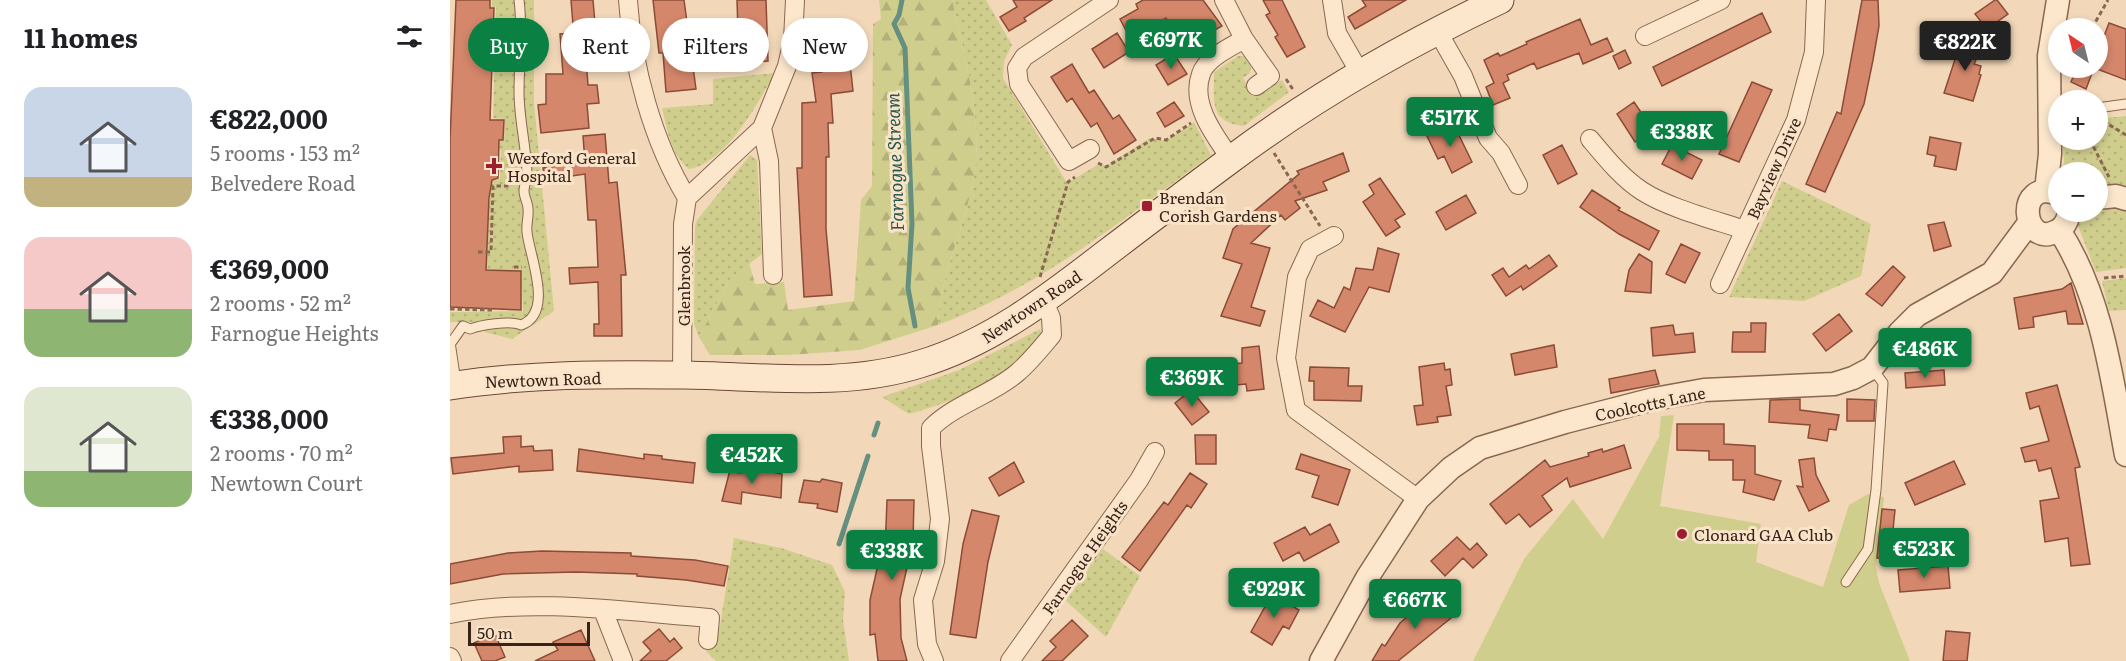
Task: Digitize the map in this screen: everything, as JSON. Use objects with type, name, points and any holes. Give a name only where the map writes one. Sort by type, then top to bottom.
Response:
[{"type":"main road","name":"Newtown Road","points":[[453,385],[500,379],[682,375],[789,380],[854,377],[919,365],[978,342],[1044,301],[1301,109],[1360,73],[1500,0]]},
{"type":"street","points":[[628,0],[629,25],[654,132],[670,171],[687,198],[762,128],[787,66],[793,40],[795,0]]},
{"type":"street","points":[[1090,149],[1069,161],[1019,84],[1017,68],[1024,57],[1110,0]]},
{"type":"street","points":[[1224,0],[1244,39],[1270,76],[1256,86]]},
{"type":"street","points":[[1332,0],[1337,33],[1360,73]]},
{"type":"street","points":[[1645,36],[1721,0]]},
{"type":"street","name":"Bayview Drive","points":[[1720,284],[1796,120],[1814,52],[1816,0]]},
{"type":"street","points":[[2051,90],[2049,56],[2058,0]]},
{"type":"street","points":[[1438,32],[1463,76],[1488,138],[1501,153],[1518,185]]},
{"type":"street","points":[[1232,159],[1205,121],[1200,96],[1201,73],[1210,61],[1244,39]]},
{"type":"street","points":[[762,128],[769,161],[773,275]]},
{"type":"street","name":"Bayview Drive","points":[[1590,139],[1613,166],[1642,191],[1695,214],[1745,230]]},
{"type":"street","points":[[2048,192],[2039,193],[2029,202],[2027,209],[2030,223],[2034,228],[2046,233],[2062,222]]},
{"type":"street","name":"Glenbrook","points":[[682,375],[683,224],[687,198]]},
{"type":"street","points":[[2064,222],[2114,368],[2126,455]]},
{"type":"street","name":"Coolcotts Lane","points":[[1321,661],[1366,578],[1418,499],[1451,468],[1480,448],[1564,422],[1704,390],[1834,384],[1853,378],[1872,368],[1900,332],[1917,315],[1992,273],[2030,223]]},
{"type":"street","points":[[1334,236],[1311,249],[1297,277],[1286,358],[1296,410],[1418,499]]},
{"type":"street","points":[[934,661],[927,644],[923,600],[935,561],[940,519],[931,446],[932,428],[944,415],[979,397],[1017,373],[1052,335],[1051,318],[1044,301]]},
{"type":"street","name":"Farnogue Heights","points":[[1010,661],[1139,480],[1155,452]]},
{"type":"street","points":[[450,614],[473,609],[514,607],[603,610],[710,618],[708,640]]},
{"type":"street","points":[[603,610],[623,661]]},
{"type":"lane","points":[[453,385],[451,343],[463,326],[470,329],[482,324],[494,326],[508,322],[522,324],[532,318],[536,309],[538,280],[527,232],[528,208],[524,192],[527,173],[523,157],[525,141],[520,128],[522,113],[519,97],[521,42],[519,0]]},
{"type":"lane","points":[[2108,106],[2126,104]]},
{"type":"lane","points":[[1846,582],[1868,549],[1876,490],[1883,384],[1872,368]]},
{"type":"path","points":[[2098,18],[2108,0]]},
{"type":"path","points":[[1088,169],[1098,162],[1106,167],[1155,138],[1166,140],[1194,121],[1205,121]]},
{"type":"path","points":[[2108,123],[2126,135]]},
{"type":"path","points":[[1264,136],[1317,224],[1334,236]]},
{"type":"path","points":[[2096,150],[2106,167],[2111,198]]},
{"type":"path","points":[[1044,301],[1038,283],[1068,182],[1078,175]]},
{"type":"path","points":[[478,252],[491,252],[494,186],[511,186]]},
{"type":"path","points":[[514,267],[524,267]]},
{"type":"path","points":[[450,309],[503,310]]},
{"type":"green space","points":[[492,0],[534,0],[534,18],[496,18],[496,7],[492,7]]},
{"type":"green space","points":[[879,0],[952,0],[970,79],[977,140],[976,159],[969,201],[944,283],[938,325],[860,350],[788,355],[710,355],[699,337],[730,279],[749,263],[755,284],[784,282],[788,310],[854,301],[861,200],[872,186],[873,24],[881,19]]},
{"type":"green space","points":[[952,0],[986,0],[1012,45],[1004,61],[1003,78],[1067,183],[1099,164],[1106,166],[1150,138],[1165,141],[1194,122],[1211,155],[1080,250],[1011,291],[938,325],[944,283],[969,201],[977,140],[973,100]]},
{"type":"green space","points":[[1238,56],[1244,56],[1251,67],[1250,73],[1243,78],[1254,96],[1282,80],[1289,92],[1244,126],[1233,124],[1219,115],[1214,101],[1214,72]]},
{"type":"green space","points":[[494,72],[534,72],[534,103],[554,311],[512,339],[484,332],[492,322],[450,322],[450,312],[523,311],[521,271],[478,270],[487,248],[488,203],[466,197],[490,198],[491,178],[500,179],[501,149],[489,148],[490,141],[504,141],[505,119],[493,118]]},
{"type":"green space","points":[[775,73],[750,115],[728,144],[703,164],[689,169],[674,149],[662,108],[713,104],[713,79]]},
{"type":"green space","points":[[2126,116],[2126,186],[2108,185],[2108,162],[2064,162],[2063,150],[2108,150],[2108,118]]},
{"type":"green space","points":[[750,155],[757,160],[762,254],[730,279],[699,337],[694,324],[695,226],[697,220]]},
{"type":"green space","points":[[1782,181],[1871,224],[1861,276],[1804,301],[1729,297]]},
{"type":"green space","points":[[2108,206],[2126,210],[2126,268],[2096,272],[2077,223],[2108,222]]},
{"type":"green space","points":[[2126,278],[2126,310],[2109,311],[2102,281]]},
{"type":"green space","points":[[1040,329],[1042,333],[1019,362],[990,382],[964,395],[909,414],[882,397],[959,370]]},
{"type":"green space","name":"Clonard GAA Club","points":[[1674,415],[1660,506],[1761,524],[1756,562],[1823,587],[1849,505],[1868,494],[1884,497],[1876,567],[1879,583],[1910,661],[1473,661],[1524,559],[1573,499],[1603,539],[1659,437],[1661,416]]},
{"type":"green space","points":[[734,538],[781,548],[832,565],[845,592],[843,620],[849,661],[716,661],[706,651],[720,626]]},
{"type":"green space","points":[[1103,549],[1140,576],[1106,637],[1066,601]]},
{"type":"building","points":[[456,0],[490,0],[490,8],[494,8],[494,18],[468,18],[468,72],[492,72],[490,120],[504,120],[503,140],[499,140],[498,178],[492,180],[489,198],[486,270],[521,271],[521,310],[450,307],[450,140]]},
{"type":"building","points":[[571,0],[593,0],[595,18],[572,18]]},
{"type":"building","points":[[653,0],[684,0],[686,18],[662,18],[662,53],[659,53]]},
{"type":"building","points":[[737,0],[766,0],[767,18],[738,18]]},
{"type":"building","points":[[1013,0],[1052,0],[1024,18],[1026,21],[1009,31],[1000,17],[1017,7]]},
{"type":"building","points":[[1143,0],[1203,0],[1222,26],[1202,37],[1200,33],[1182,45],[1166,18],[1130,38],[1120,19],[1138,9],[1136,4]]},
{"type":"building","points":[[1263,0],[1282,0],[1305,47],[1287,57],[1275,37],[1278,35],[1266,15],[1270,13]]},
{"type":"building","points":[[1362,0],[1406,0],[1355,29],[1348,17],[1366,6]]},
{"type":"building","points":[[1862,0],[1878,0],[1879,26],[1873,60],[1864,104],[1825,192],[1806,184],[1837,112],[1841,114]]},
{"type":"building","points":[[1995,0],[2008,14],[1987,29],[1975,14]]},
{"type":"building","points":[[1762,13],[1771,32],[1662,86],[1653,67]]},
{"type":"building","points":[[1580,19],[1591,45],[1607,38],[1613,51],[1583,64],[1579,53],[1537,69],[1534,63],[1507,75],[1509,80],[1503,83],[1510,98],[1493,105],[1486,87],[1494,83],[1484,60],[1498,53],[1500,56]]},
{"type":"building","points":[[2109,23],[2126,29],[2126,80],[2108,73]]},
{"type":"building","points":[[1117,33],[1129,52],[1104,68],[1092,49]]},
{"type":"building","points":[[1962,38],[1982,48],[1974,64],[1981,66],[1979,74],[1981,75],[1973,101],[1944,93]]},
{"type":"building","points":[[1625,50],[1631,63],[1619,69],[1613,56]]},
{"type":"building","points":[[1174,54],[1187,74],[1168,85],[1156,65]]},
{"type":"building","points":[[1072,64],[1089,93],[1094,90],[1113,119],[1119,115],[1136,140],[1114,154],[1097,123],[1091,127],[1072,98],[1067,102],[1051,77]]},
{"type":"building","points":[[563,72],[587,72],[588,85],[597,85],[599,103],[587,104],[589,128],[541,133],[538,105],[546,104],[546,74],[563,74]]},
{"type":"building","points":[[664,72],[694,72],[696,89],[666,92]]},
{"type":"building","points":[[851,72],[853,91],[831,94],[833,123],[828,123],[826,229],[832,295],[804,297],[797,168],[802,168],[802,103],[816,102],[812,73]]},
{"type":"building","points":[[2073,78],[2090,78],[2086,89],[2071,82]]},
{"type":"building","points":[[1752,82],[1772,90],[1739,162],[1719,154]]},
{"type":"building","points":[[1174,102],[1184,116],[1165,127],[1157,113]]},
{"type":"building","points":[[1634,102],[1653,130],[1635,142],[1617,114]]},
{"type":"building","points":[[1453,123],[1472,162],[1452,173],[1444,156],[1438,159],[1427,136]]},
{"type":"building","points":[[605,134],[609,183],[617,182],[626,275],[621,275],[622,336],[594,336],[594,324],[599,324],[598,282],[570,284],[569,268],[598,267],[596,220],[588,220],[585,174],[545,180],[543,168],[585,162],[583,136]]},
{"type":"building","points":[[1930,137],[1961,143],[1956,170],[1934,166],[1936,156],[1927,154]]},
{"type":"building","points":[[1562,145],[1577,174],[1558,184],[1543,155]]},
{"type":"building","points":[[1672,145],[1702,160],[1692,179],[1662,164]]},
{"type":"building","points":[[1343,153],[1349,171],[1323,182],[1327,190],[1295,201],[1300,208],[1285,220],[1281,215],[1251,243],[1270,248],[1251,307],[1265,311],[1260,326],[1221,316],[1242,264],[1223,258],[1233,229],[1299,174],[1297,171]]},
{"type":"building","points":[[1380,178],[1405,214],[1395,220],[1400,227],[1386,236],[1363,202],[1374,194],[1369,185]]},
{"type":"building","points":[[1592,190],[1620,208],[1618,210],[1659,231],[1649,250],[1619,234],[1580,207]]},
{"type":"building","points":[[1466,195],[1476,213],[1446,230],[1436,212]]},
{"type":"building","points":[[1944,222],[1951,246],[1934,251],[1928,225]]},
{"type":"building","points":[[1681,244],[1700,253],[1685,283],[1666,274]]},
{"type":"building","points":[[1378,248],[1399,254],[1389,292],[1369,287],[1345,332],[1310,316],[1318,300],[1334,308],[1344,287],[1350,290],[1356,268],[1373,270]]},
{"type":"building","points":[[1639,254],[1652,262],[1651,293],[1625,291],[1629,270]]},
{"type":"building","points":[[1549,255],[1557,266],[1523,290],[1521,286],[1506,296],[1492,275],[1503,268],[1509,277],[1526,265],[1529,269]]},
{"type":"building","points":[[1893,266],[1905,277],[1882,306],[1866,294]]},
{"type":"building","points":[[2071,283],[2083,324],[2068,324],[2066,311],[2033,317],[2034,327],[2019,329],[2014,298],[2062,289]]},
{"type":"building","points":[[1839,314],[1852,331],[1826,351],[1813,334]]},
{"type":"building","points":[[1751,323],[1766,323],[1765,352],[1732,352],[1733,332],[1751,332]]},
{"type":"building","points":[[1673,325],[1675,335],[1693,333],[1695,352],[1653,356],[1651,328]]},
{"type":"building","points":[[1554,345],[1557,367],[1515,375],[1511,354]]},
{"type":"building","points":[[1259,346],[1264,389],[1247,391],[1246,384],[1236,385],[1233,364],[1242,363],[1242,348]]},
{"type":"building","points":[[1444,363],[1445,370],[1450,369],[1452,385],[1446,386],[1451,415],[1437,417],[1438,422],[1417,425],[1414,406],[1423,405],[1419,367]]},
{"type":"building","points":[[1310,367],[1349,368],[1348,386],[1362,386],[1361,401],[1314,400],[1314,381],[1309,381]]},
{"type":"building","points":[[1655,370],[1659,384],[1611,393],[1609,379]]},
{"type":"building","points":[[1944,370],[1945,385],[1906,388],[1905,373]]},
{"type":"building","points":[[2057,385],[2080,467],[2075,468],[2090,564],[2071,566],[2068,538],[2045,542],[2040,501],[2059,498],[2051,468],[2039,471],[2036,460],[2025,462],[2021,448],[2049,441],[2039,406],[2030,409],[2026,393]]},
{"type":"building","points":[[1191,390],[1209,412],[1192,425],[1175,403]]},
{"type":"building","points":[[1800,399],[1800,410],[1839,415],[1836,430],[1829,429],[1827,441],[1808,438],[1810,425],[1769,422],[1770,400]]},
{"type":"building","points":[[1847,399],[1875,400],[1874,421],[1847,421]]},
{"type":"building","points":[[1677,424],[1724,424],[1724,444],[1755,446],[1755,474],[1781,481],[1774,500],[1743,492],[1745,480],[1733,480],[1733,460],[1709,460],[1709,451],[1677,450]]},
{"type":"building","points":[[1195,435],[1216,435],[1216,464],[1196,464]]},
{"type":"building","points":[[521,436],[521,447],[533,446],[534,451],[552,450],[553,470],[519,472],[519,466],[453,474],[451,458],[504,453],[503,437]]},
{"type":"building","points":[[1624,445],[1631,468],[1570,487],[1567,478],[1542,496],[1552,510],[1530,527],[1519,514],[1506,524],[1490,504],[1545,460],[1550,467],[1589,456],[1588,453],[1602,449],[1603,452]]},
{"type":"building","points":[[579,449],[644,459],[644,454],[662,456],[662,459],[695,463],[693,483],[577,471]]},
{"type":"building","points":[[1301,454],[1350,470],[1338,505],[1312,497],[1319,476],[1296,469]]},
{"type":"building","points":[[1814,458],[1816,475],[1829,501],[1809,511],[1797,486],[1803,487],[1799,460]]},
{"type":"building","points":[[1954,461],[1965,484],[1915,505],[1905,483]]},
{"type":"building","points":[[1014,462],[1024,482],[999,496],[989,478]]},
{"type":"building","points":[[749,467],[782,474],[781,498],[742,492],[741,504],[722,501],[730,470],[739,473],[747,472]]},
{"type":"building","points":[[1190,473],[1207,484],[1191,508],[1187,505],[1140,571],[1122,557],[1164,502],[1168,505]]},
{"type":"building","points":[[822,479],[842,483],[837,512],[817,508],[818,504],[799,502],[804,480],[820,482]]},
{"type":"building","points":[[887,500],[914,500],[913,540],[900,599],[901,638],[907,661],[878,661],[875,634],[870,635],[870,600],[881,551],[885,552]]},
{"type":"building","points":[[1882,509],[1895,510],[1890,559],[1877,558]]},
{"type":"building","points":[[972,510],[999,516],[988,562],[976,638],[950,634],[963,544]]},
{"type":"building","points":[[1330,524],[1339,542],[1304,561],[1299,552],[1283,561],[1274,543],[1305,527],[1310,535]]},
{"type":"building","points":[[1457,537],[1470,550],[1477,543],[1487,555],[1473,568],[1463,558],[1445,576],[1431,561]]},
{"type":"building","points":[[542,551],[631,553],[631,556],[695,560],[728,566],[724,586],[637,576],[637,574],[576,572],[503,574],[450,584],[450,564],[508,553]]},
{"type":"building","points":[[1948,566],[1950,588],[1900,592],[1898,570]]},
{"type":"building","points":[[1272,594],[1299,610],[1289,629],[1283,626],[1272,645],[1251,632]]},
{"type":"building","points":[[1441,596],[1456,614],[1398,661],[1372,661],[1382,644],[1385,646],[1400,623],[1420,606],[1423,610]]},
{"type":"building","points":[[1072,620],[1088,636],[1062,661],[1042,661],[1056,647],[1050,641]]},
{"type":"building","points":[[659,629],[670,642],[674,638],[682,648],[666,661],[640,661],[651,651],[643,642]]},
{"type":"building","points":[[581,630],[595,661],[535,661],[558,650],[553,642]]},
{"type":"building","points":[[1946,631],[1970,633],[1967,661],[1943,661]]},
{"type":"building","points":[[495,634],[505,657],[495,661],[482,661],[474,643]]},
{"type":"waterway","name":"Farnogue Stream","points":[[902,0],[899,15],[894,24],[905,48],[912,224],[908,288],[915,326]]},
{"type":"waterway","name":"Farnogue Stream","points":[[874,435],[878,423]]},
{"type":"waterway","name":"Farnogue Stream","points":[[839,544],[868,456]]},
{"type":"place","name":"Wexford General Hospital","points":[[494,166]]},
{"type":"place","name":"Brendan Corish Gardens","points":[[1147,206]]},
{"type":"place","name":"Clonard GAA Club","points":[[1682,534]]}]
